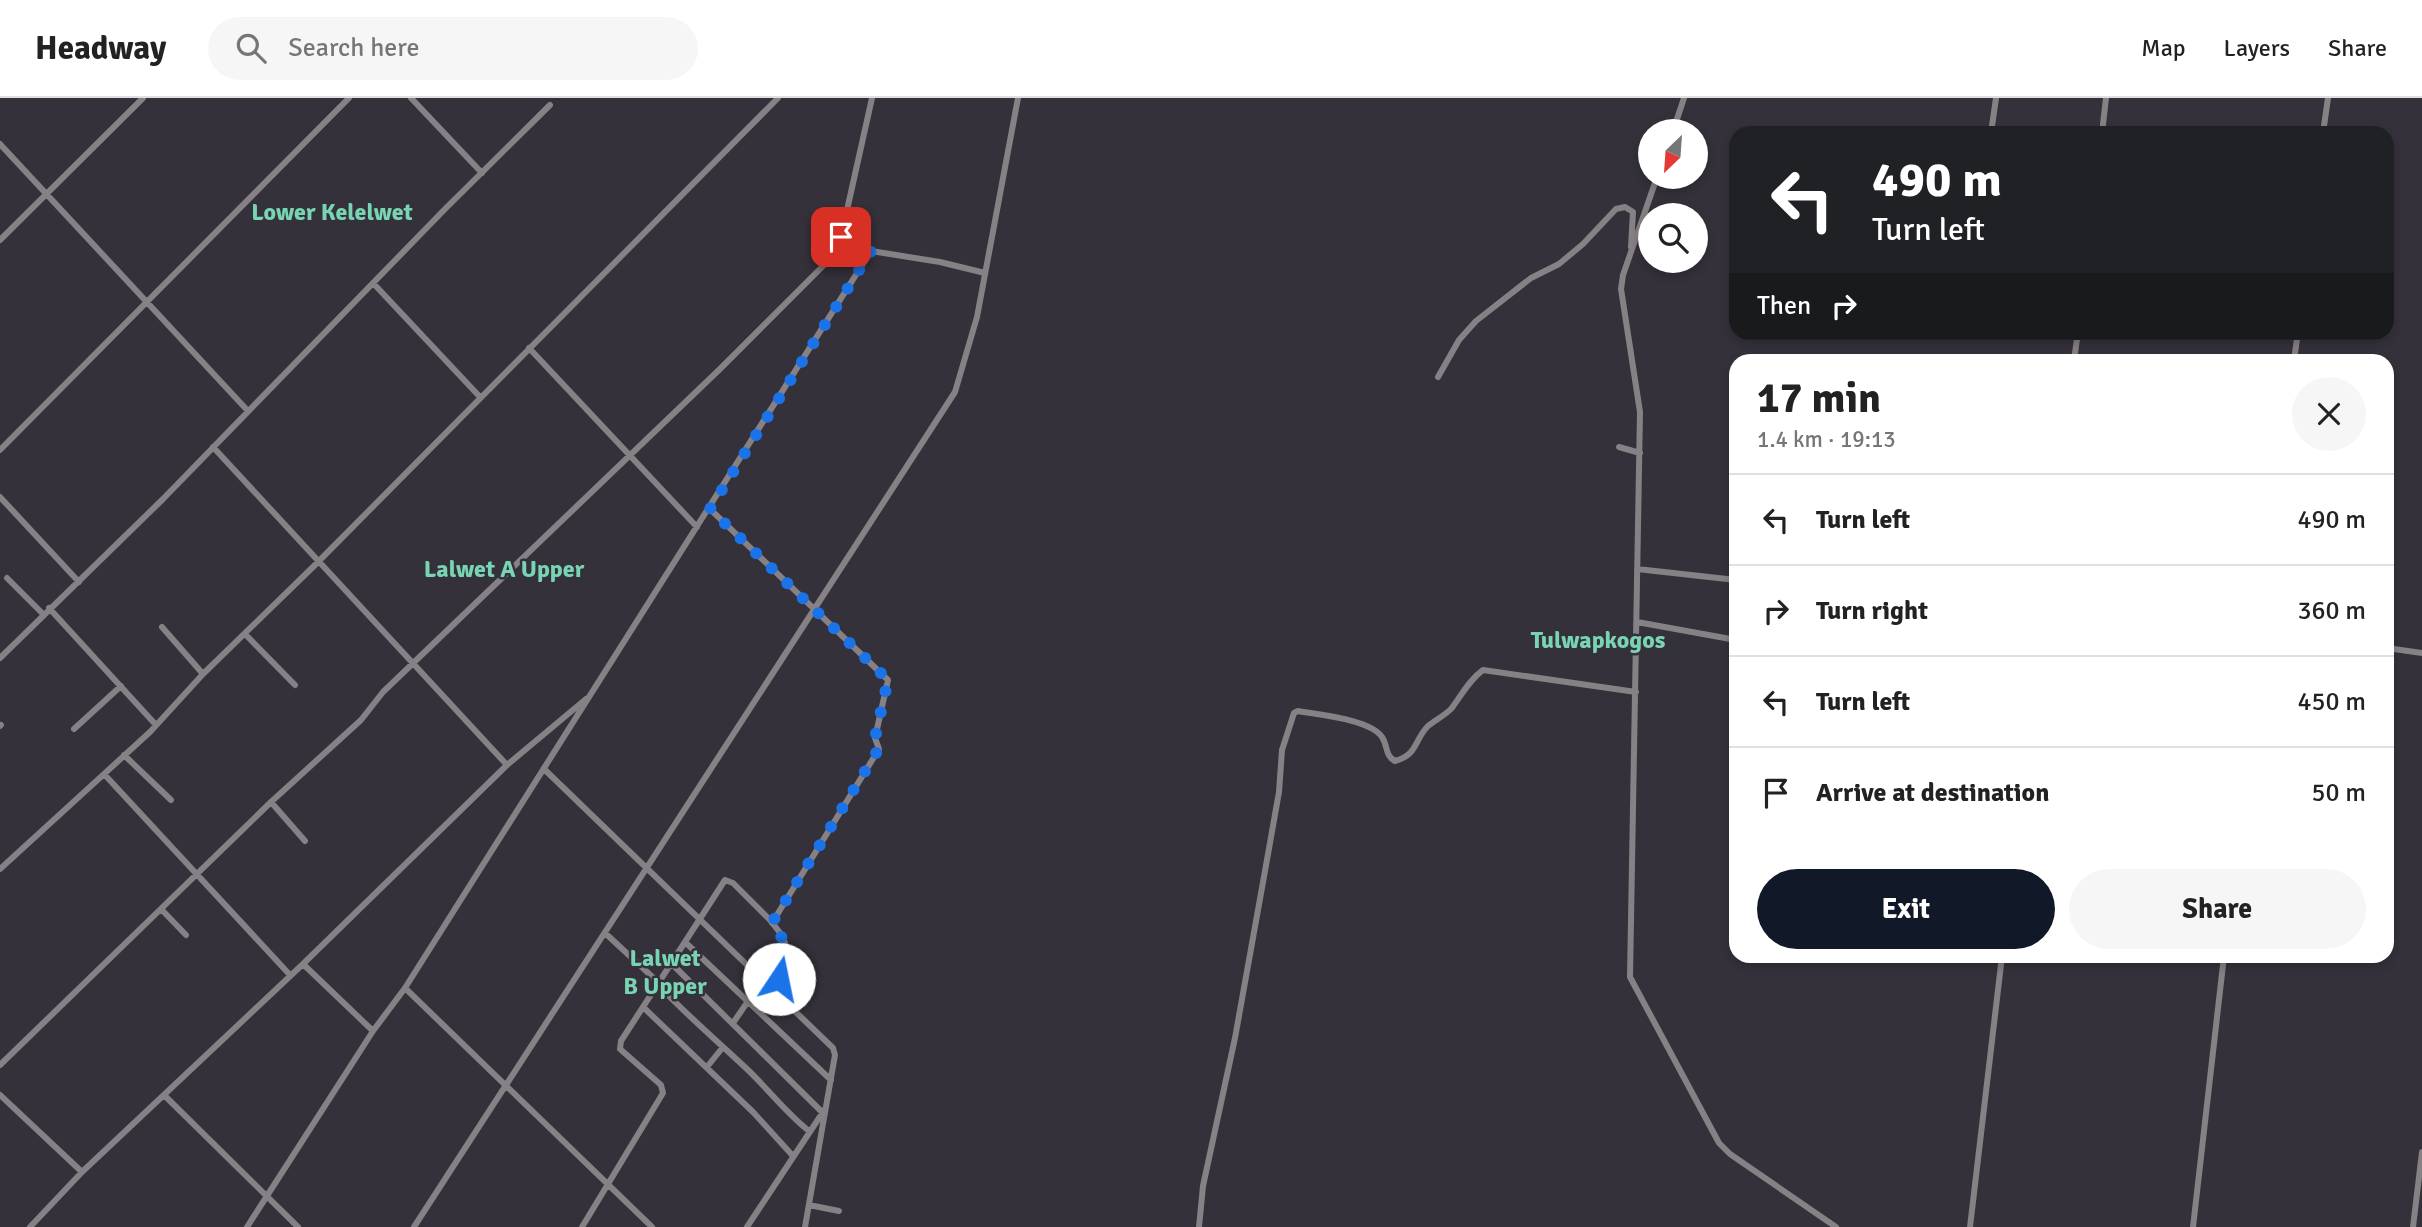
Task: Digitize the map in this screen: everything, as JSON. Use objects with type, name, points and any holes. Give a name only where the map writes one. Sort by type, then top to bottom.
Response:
[{"type":"street","points":[[0,240],[143,98]]},
{"type":"street","points":[[0,450],[349,98]]},
{"type":"street","points":[[411,98],[482,173]]},
{"type":"street","points":[[0,869],[156,725],[203,674],[318,562],[778,98]]},
{"type":"street","points":[[843,242],[841,237],[872,98]]},
{"type":"street","points":[[414,1227],[955,392],[967,344],[973,332],[1018,98]]},
{"type":"street","points":[[1677,119],[1684,98]]},
{"type":"street","points":[[1993,126],[1996,98]]},
{"type":"street","points":[[2103,126],[2106,98]]},
{"type":"street","points":[[2324,126],[2328,98]]},
{"type":"street","points":[[0,658],[79,582],[551,105]]},
{"type":"street","points":[[0,144],[248,411]]},
{"type":"street","points":[[1653,189],[1623,275],[1622,299],[1638,387],[1640,453],[1629,969],[1631,983],[1719,1143],[1730,1154],[1836,1227]]},
{"type":"street","points":[[1438,377],[1459,340],[1476,321],[1531,278],[1559,264],[1583,244],[1616,209],[1625,207],[1633,212],[1631,251]]},
{"type":"street","points":[[843,242],[871,251],[940,262],[985,273]]},
{"type":"street","points":[[0,1065],[271,802],[360,720],[383,692],[721,368],[826,263],[843,242]]},
{"type":"street","points":[[247,1227],[373,1031],[405,989],[871,251]]},
{"type":"street","points":[[373,283],[480,397]]},
{"type":"street","points":[[529,348],[697,527]]},
{"type":"street","points":[[213,447],[508,765]]},
{"type":"street","points":[[1619,447],[1640,453]]},
{"type":"street","points":[[0,497],[79,582]]},
{"type":"street","points":[[710,509],[886,675],[888,686],[875,738],[879,744],[878,750],[772,923]]},
{"type":"street","points":[[1637,569],[1729,579]]},
{"type":"street","points":[[7,578],[43,614]]},
{"type":"street","points":[[49,608],[156,725]]},
{"type":"street","points":[[1637,622],[1729,639]]},
{"type":"street","points":[[162,628],[203,674]]},
{"type":"street","points":[[245,634],[295,685]]},
{"type":"street","points":[[2394,649],[2422,653]]},
{"type":"street","points":[[1199,1227],[1203,1186],[1235,1038],[1279,792],[1282,750],[1294,713],[1298,711],[1367,725],[1382,738],[1388,755],[1395,761],[1413,752],[1427,728],[1448,712],[1476,675],[1483,670],[1636,692]]},
{"type":"street","points":[[74,729],[121,686]]},
{"type":"street","points":[[30,1227],[82,1172],[165,1096],[508,765],[587,698]]},
{"type":"street","points":[[124,755],[170,800]]},
{"type":"street","points":[[544,769],[775,995],[830,1044],[835,1055],[805,1227]]},
{"type":"street","points":[[104,774],[290,975]]},
{"type":"street","points":[[271,802],[304,841]]},
{"type":"street","points":[[582,1227],[663,1093],[661,1086],[620,1049],[624,1037],[727,879],[772,923],[787,948],[775,995]]},
{"type":"street","points":[[161,909],[186,935]]},
{"type":"street","points":[[605,933],[809,1131]]},
{"type":"street","points":[[685,942],[831,1080]]},
{"type":"street","points":[[1970,1227],[2001,963]]},
{"type":"street","points":[[2193,1227],[2223,963]]},
{"type":"street","points":[[303,964],[373,1031]]},
{"type":"street","points":[[672,964],[824,1110]]},
{"type":"street","points":[[733,1023],[762,981]]},
{"type":"street","points":[[405,989],[652,1227]]},
{"type":"street","points":[[643,1007],[753,1112],[793,1156]]},
{"type":"street","points":[[707,1067],[723,1047]]},
{"type":"street","points":[[0,1095],[82,1172]]},
{"type":"street","points":[[165,1096],[298,1227]]},
{"type":"street","points":[[747,1227],[824,1110]]},
{"type":"street","points":[[2413,1227],[2422,1152]]},
{"type":"street","points":[[809,1205],[839,1211]]},
{"type":"district","name":"Lower Kelelwet","points":[[332,212]]},
{"type":"district","name":"Lalwet A Upper","points":[[504,569]]},
{"type":"district","name":"Tulwapkogos","points":[[1598,640]]},
{"type":"district","name":"Lalwet B Upper","points":[[665,972]]},
{"type":"route","points":[[779,979],[787,948],[772,923],[878,750],[879,744],[875,738],[888,680],[886,675],[850,644],[710,509],[871,251],[846,244],[841,237]]}]
